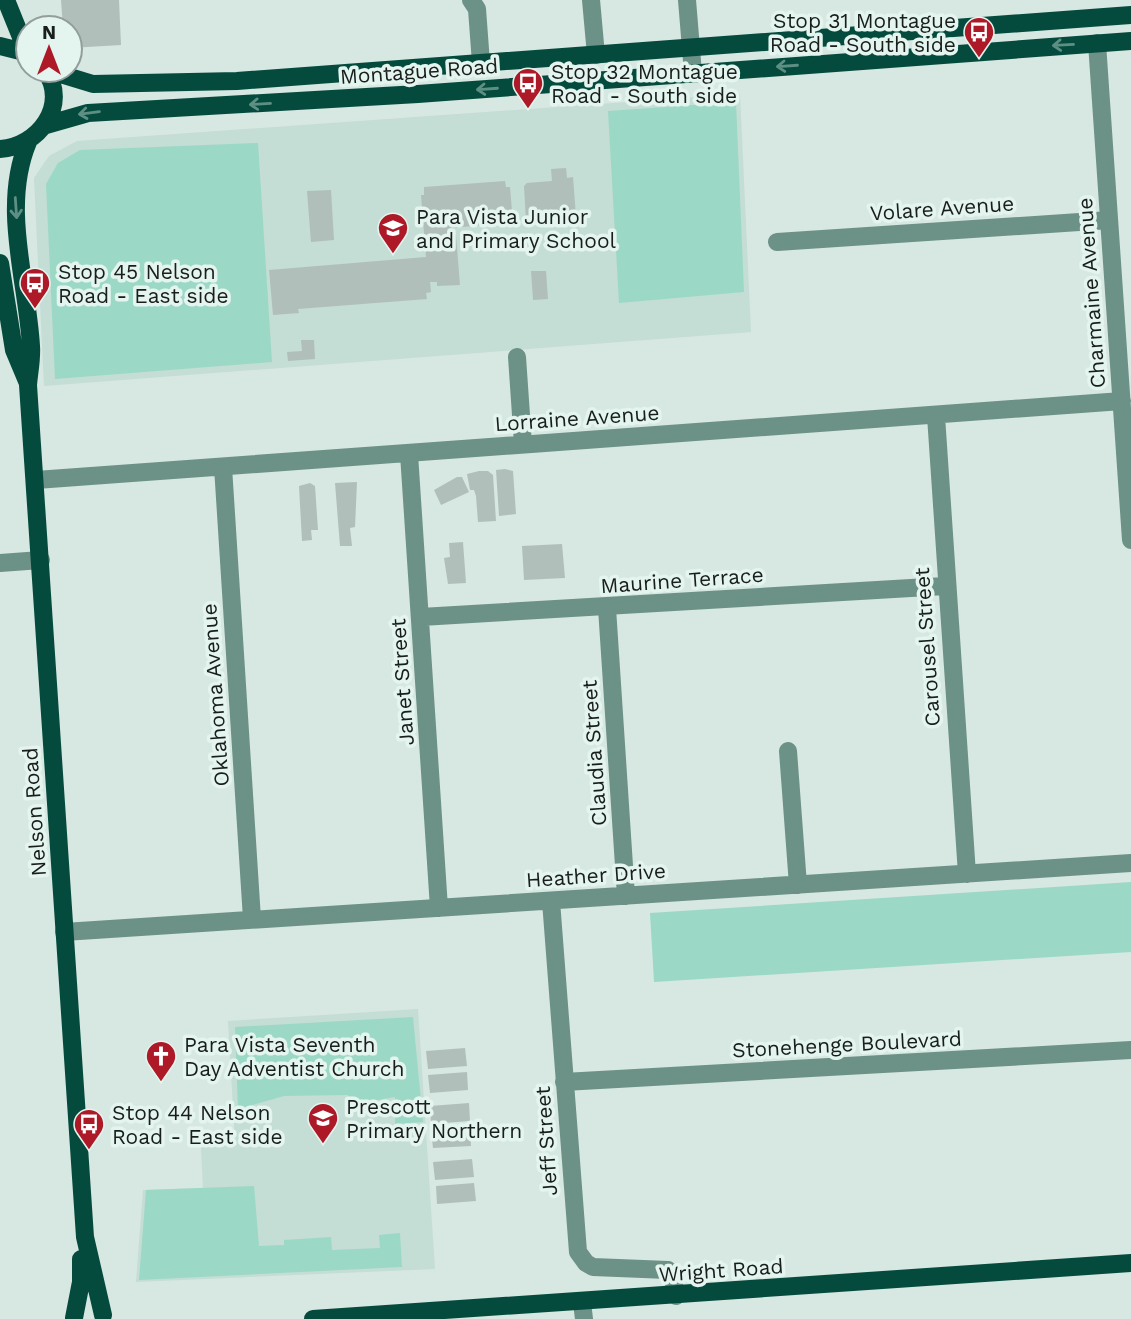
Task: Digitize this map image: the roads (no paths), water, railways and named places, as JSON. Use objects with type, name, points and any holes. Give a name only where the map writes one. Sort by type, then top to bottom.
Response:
[{"type":"main road","points":[[6,0],[14,20]]},
{"type":"main road","name":"Montague Road","points":[[84,83],[135,85],[481,63],[1131,15]]},
{"type":"main road","points":[[1095,18],[1097,43]]},
{"type":"main road","name":"Montague Road","points":[[46,125],[88,113],[352,98],[1131,41]]},
{"type":"main road","points":[[0,149],[28,142],[46,125],[52,109],[54,92],[51,84]]},
{"type":"main road","name":"Nelson Road","points":[[28,142],[18,170],[15,204],[31,349],[28,384],[85,1237],[106,1317]]},
{"type":"main road","name":"Nelson Road","points":[[0,263],[15,350],[28,384]]},
{"type":"main road","name":"Nelson Road","points":[[73,1318],[81,1282],[80,1253],[85,1237]]},
{"type":"main road","name":"Wright Road","points":[[313,1319],[583,1310],[676,1296],[1131,1264]]},
{"type":"main road","points":[[73,1318],[86,1312],[106,1317]]},
{"type":"street","points":[[471,0],[477,9],[481,63]]},
{"type":"street","points":[[591,0],[596,55]]},
{"type":"street","points":[[687,0],[693,73]]},
{"type":"street","name":"Charmaine Avenue","points":[[1097,43],[1131,529]]},
{"type":"street","name":"Volare Avenue","points":[[777,242],[1109,220]]},
{"type":"street","points":[[517,357],[523,444]]},
{"type":"street","name":"Lorraine Avenue","points":[[36,480],[1122,401]]},
{"type":"street","name":"Carousel Street","points":[[936,416],[945,586],[967,874]]},
{"type":"street","name":"Janet Street","points":[[410,454],[439,908]]},
{"type":"street","name":"Oklahoma Avenue","points":[[223,467],[252,919]]},
{"type":"street","points":[[0,563],[41,560]]},
{"type":"street","name":"Maurine Terrace","points":[[421,617],[945,586]]},
{"type":"street","name":"Claudia Street","points":[[607,608],[626,896]]},
{"type":"street","points":[[788,751],[797,885]]},
{"type":"street","name":"Heather Drive","points":[[64,932],[1131,863]]},
{"type":"street","name":"Jeff Street","points":[[551,901],[575,1222],[581,1258],[593,1267],[668,1270],[673,1278],[676,1296]]},
{"type":"street","name":"Stonehenge Boulevard","points":[[564,1082],[1131,1050]]},
{"type":"place","name":"Stop 31 Montague Road - South side","points":[[979,59]]},
{"type":"place","name":"Stop 32 Montague Road - South side","points":[[528,110]]},
{"type":"place","name":"Para Vista Junior and Primary School","points":[[393,255]]},
{"type":"place","name":"Stop 45 Nelson Road - East side","points":[[35,310]]},
{"type":"place","name":"Para Vista Seventh Day Adventist Church","points":[[161,1083]]},
{"type":"place","name":"Prescott Primary Northern","points":[[323,1145]]},
{"type":"place","name":"Stop 44 Nelson Road - East side","points":[[89,1151]]}]
